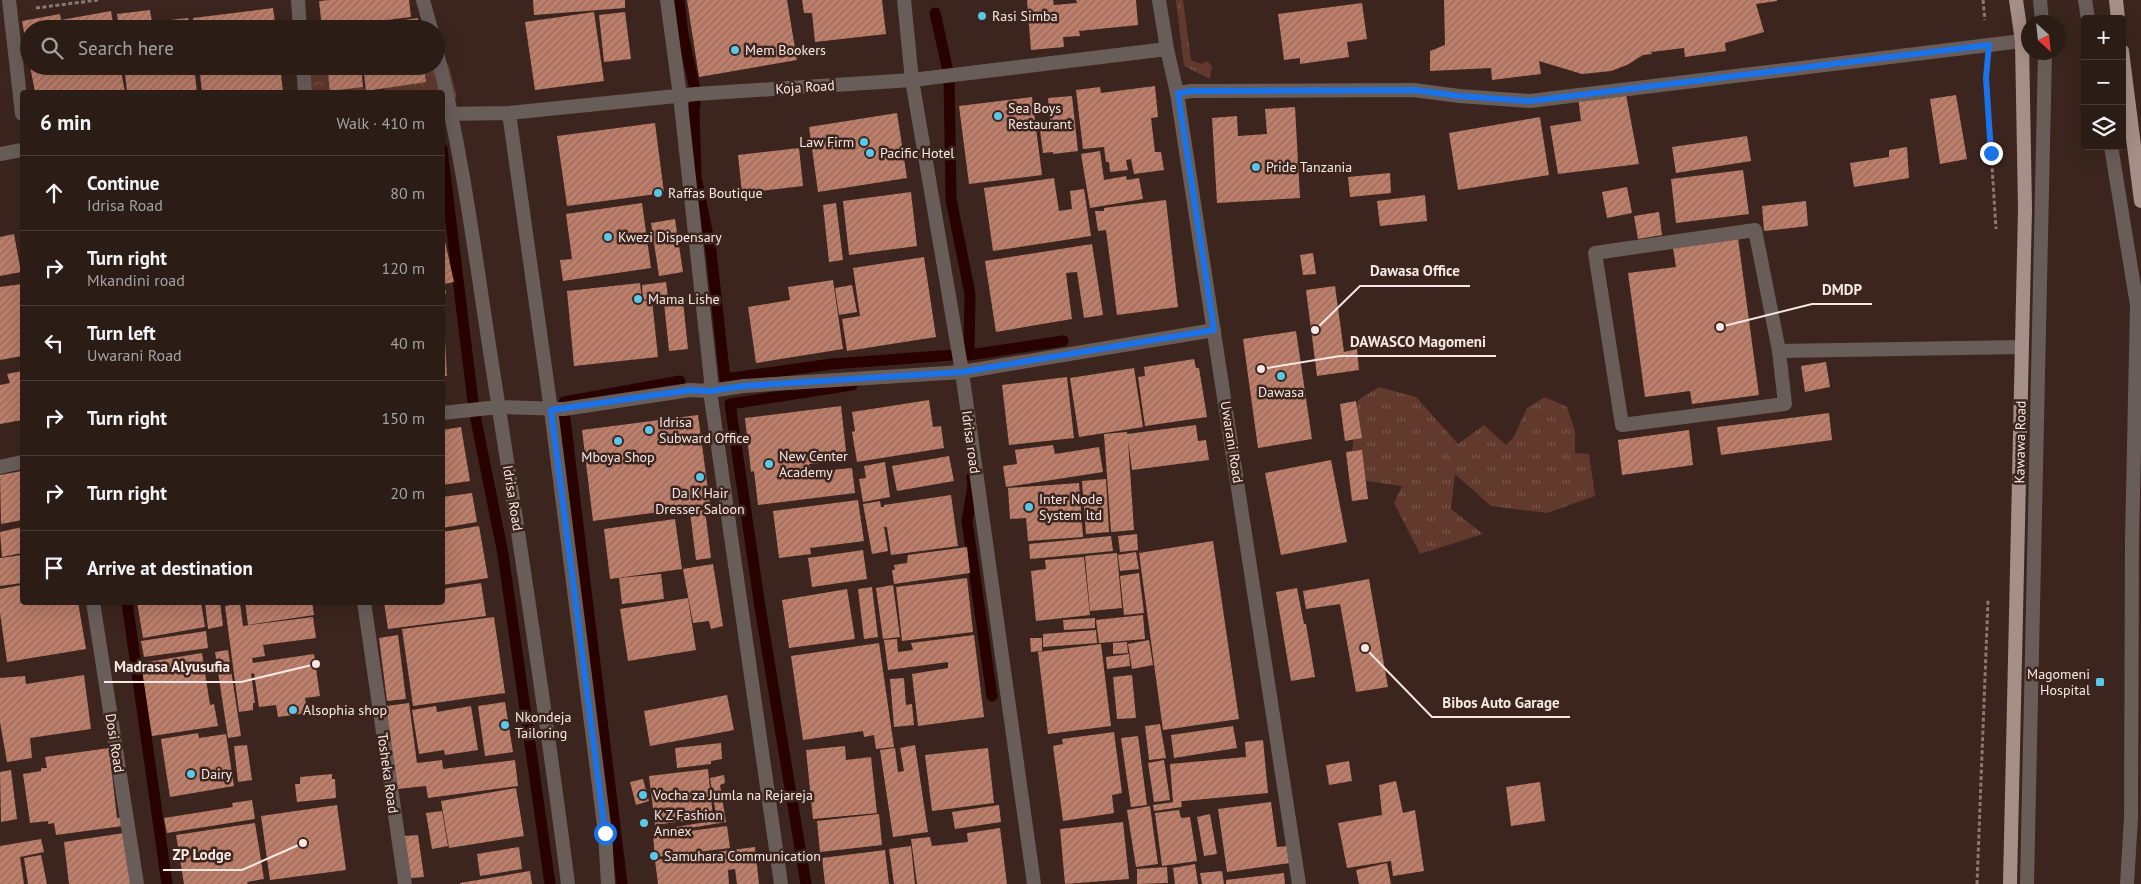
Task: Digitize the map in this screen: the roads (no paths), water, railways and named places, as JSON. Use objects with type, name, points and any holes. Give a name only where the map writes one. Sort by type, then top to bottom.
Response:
[{"type":"main road","name":"Kawawa Road","points":[[2016,0],[2021,34]]},
{"type":"main road","points":[[2116,0],[2118,15]]},
{"type":"main road","name":"Kawawa Road","points":[[2010,884],[2025,209],[2022,60]]},
{"type":"main road","points":[[2123,60],[2141,201]]},
{"type":"street","points":[[298,0],[299,20]]},
{"type":"street","points":[[424,0],[429,20]]},
{"type":"street","points":[[667,0],[680,96],[711,380],[710,391],[781,884]]},
{"type":"street","name":"Idrisa road","points":[[904,0],[912,80],[962,372],[1034,884]]},
{"type":"street","name":"Uwarani Road","points":[[1159,0],[1167,49],[1178,93],[1299,884]]},
{"type":"street","points":[[2040,0],[2041,15]]},
{"type":"street","points":[[2085,0],[2087,15]]},
{"type":"street","points":[[10,5],[20,96]]},
{"type":"street","points":[[1178,93],[1192,91],[1414,90],[1459,96],[1530,101],[2021,41]]},
{"type":"street","name":"Koja Road","points":[[448,113],[509,113],[680,96],[912,80],[1167,49]]},
{"type":"street","name":"Kawawa Road","points":[[2027,884],[2045,60]]},
{"type":"street","points":[[304,75],[305,90]]},
{"type":"street","name":"Idrisa Road","points":[[441,75],[444,90]]},
{"type":"street","name":"Idrisa Road","points":[[445,97],[499,407],[549,738],[568,884]]},
{"type":"street","points":[[509,113],[551,410],[605,833],[608,884]]},
{"type":"street","points":[[0,154],[20,150]]},
{"type":"street","points":[[2111,150],[2136,305],[2132,541],[2132,818],[2127,884]]},
{"type":"street","points":[[1755,230],[1779,351],[1785,404],[1622,425],[1595,254],[1755,230]]},
{"type":"street","points":[[445,413],[499,407],[551,410],[690,390],[710,391],[744,386],[962,372],[1214,330]]},
{"type":"street","points":[[1779,351],[2022,347]]},
{"type":"street","points":[[0,467],[20,462]]},
{"type":"street","name":"Dosi Road","points":[[93,605],[137,884]]},
{"type":"street","name":"Tosheka Road","points":[[364,605],[405,884]]},
{"type":"waterway","points":[[679,0],[683,35],[696,94],[694,110],[696,177],[711,251],[725,379],[832,364],[953,355]]},
{"type":"waterway","points":[[935,13],[949,76],[951,199],[970,294],[969,355],[1063,341]]},
{"type":"waterway","points":[[445,173],[474,410],[503,554],[550,884]]},
{"type":"waterway","points":[[564,402],[680,381]]},
{"type":"waterway","points":[[806,884],[760,607],[730,404],[852,385]]},
{"type":"waterway","points":[[564,411],[622,884]]},
{"type":"waterway","points":[[972,477],[973,486],[967,521],[992,696]]},
{"type":"waterway","points":[[127,605],[167,884]]},
{"type":"place","name":"Rasi Simba","points":[[982,16]]},
{"type":"place","name":"Mem Bookers","points":[[735,50]]},
{"type":"place","name":"Sea Boys Restaurant","points":[[998,116]]},
{"type":"place","name":"Law Firm","points":[[864,142]]},
{"type":"place","name":"Pacific Hotel","points":[[870,153]]},
{"type":"place","name":"Pride Tanzania","points":[[1256,167]]},
{"type":"place","name":"Raffas Boutique","points":[[658,193]]},
{"type":"place","name":"Kwezi Dispensary","points":[[608,237]]},
{"type":"place","name":"Mama Lishe","points":[[638,299]]},
{"type":"place","name":"DMDP","points":[[1720,327]]},
{"type":"place","name":"Dawasa Office","points":[[1315,330]]},
{"type":"place","name":"DAWASCO Magomeni","points":[[1261,369]]},
{"type":"place","name":"Dawasa","points":[[1281,376]]},
{"type":"place","name":"Idrisa Subward Office","points":[[649,430]]},
{"type":"place","name":"Mboya Shop","points":[[618,441]]},
{"type":"place","name":"New Center Academy","points":[[769,464]]},
{"type":"place","name":"Da K Hair Dresser Saloon","points":[[700,477]]},
{"type":"place","name":"Inter Node System ltd","points":[[1029,507]]},
{"type":"place","name":"Bibos Auto Garage","points":[[1365,648]]},
{"type":"place","name":"Madrasa Alyusufia","points":[[316,664]]},
{"type":"place","name":"Magomeni Hospital","points":[[2100,682]]},
{"type":"place","name":"Alsophia shop","points":[[293,710]]},
{"type":"place","name":"Nkondeja Tailoring","points":[[505,725]]},
{"type":"place","name":"Dairy","points":[[191,774]]},
{"type":"place","name":"Vocha za Jumla na Rejareja","points":[[643,795]]},
{"type":"place","name":"K Z Fashion Annex","points":[[644,823]]},
{"type":"place","name":"ZP Lodge","points":[[303,843]]},
{"type":"place","name":"Samuhara Communication","points":[[654,856]]}]
